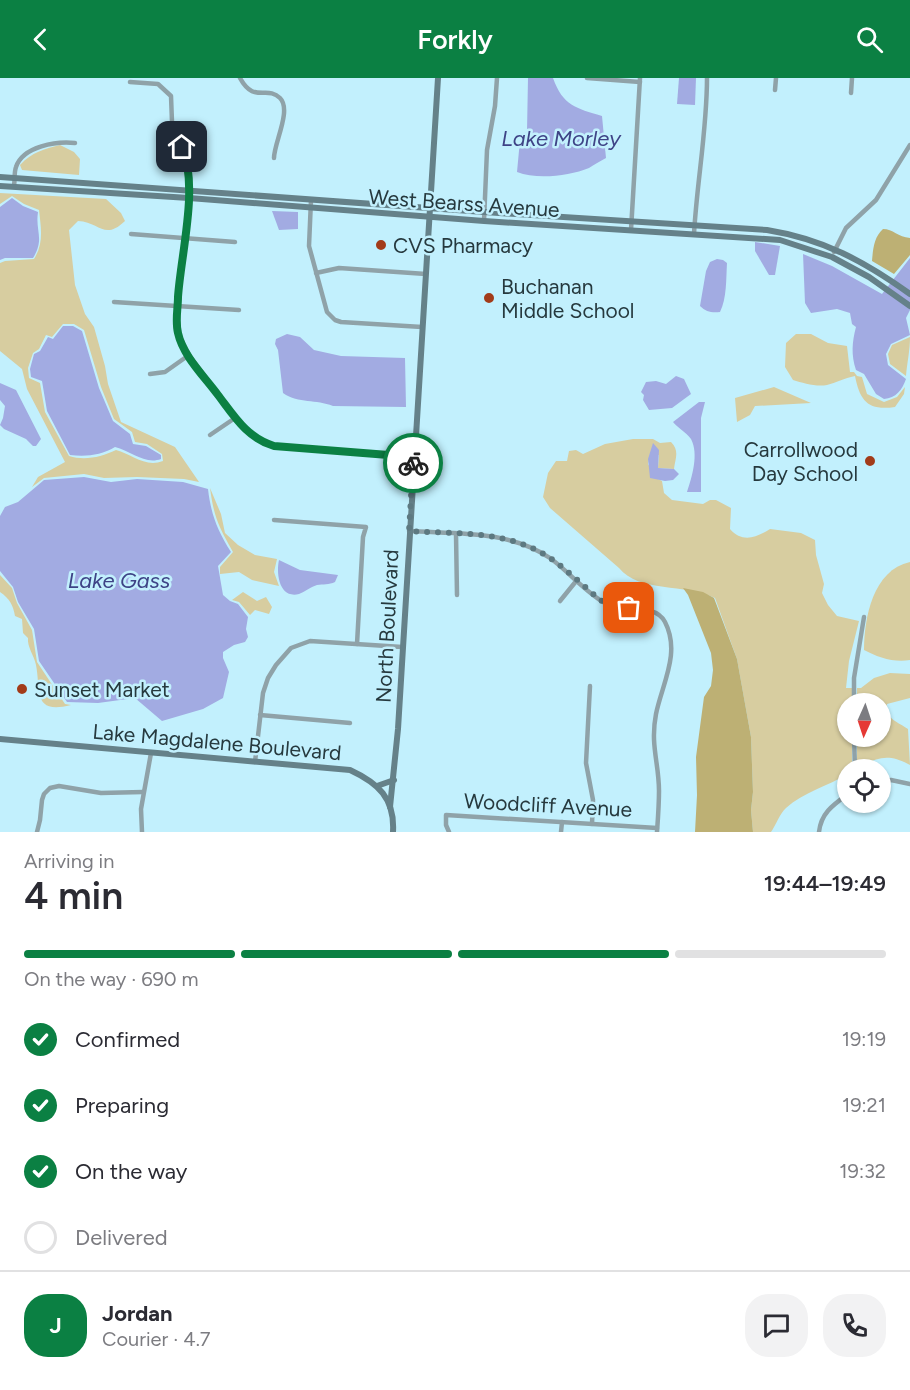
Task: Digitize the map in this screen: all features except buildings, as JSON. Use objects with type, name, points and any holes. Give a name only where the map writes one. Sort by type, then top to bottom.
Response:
[{"type":"main road","name":"North Boulevard","points":[[390,807],[394,780],[438,78]]},
{"type":"main road","name":"West Bearss Avenue","points":[[0,177],[484,212],[744,228],[784,233],[836,249],[910,294]]},
{"type":"main road","name":"West Bearss Avenue","points":[[0,186],[780,240],[832,257],[885,288],[910,306]]},
{"type":"main road","name":"Lake Magdalene Boulevard","points":[[0,739],[350,770],[369,779],[386,796],[390,807],[393,832]]},
{"type":"main road","points":[[377,786],[394,780]]},
{"type":"street","points":[[240,78],[245,88],[252,92],[275,95],[283,103],[280,133],[274,149],[274,158]]},
{"type":"street","points":[[484,221],[487,150],[495,106],[497,78]]},
{"type":"street","points":[[587,78],[640,80],[632,230]]},
{"type":"street","points":[[694,234],[699,167],[705,134],[707,78]]},
{"type":"street","points":[[775,90],[776,78]]},
{"type":"street","points":[[851,93],[852,78]]},
{"type":"street","points":[[130,82],[158,84],[171,96],[172,122],[187,160],[189,198],[184,254],[180,269],[178,333],[189,355],[235,418],[253,437],[274,446],[414,457]]},
{"type":"street","points":[[14,186],[16,165],[26,155],[40,147],[63,142],[75,144]]},
{"type":"street","points":[[832,257],[846,228],[876,200],[910,145]]},
{"type":"street","points":[[311,200],[309,246],[327,312],[335,320],[422,327]]},
{"type":"street","points":[[566,217],[566,226]]},
{"type":"street","points":[[743,237],[744,228]]},
{"type":"street","points":[[131,234],[235,242]]},
{"type":"street","points":[[316,273],[339,268],[426,274]]},
{"type":"street","points":[[114,302],[239,310]]},
{"type":"street","points":[[150,374],[165,372],[189,355]]},
{"type":"street","points":[[210,435],[235,418]]},
{"type":"street","points":[[274,520],[366,527],[357,644]]},
{"type":"street","points":[[409,531],[495,536],[523,543],[549,557],[608,604],[649,609],[664,620],[671,640],[669,672],[653,733],[659,789],[657,830]]},
{"type":"street","points":[[456,534],[457,595]]},
{"type":"street","points":[[560,601],[577,580]]},
{"type":"street","points":[[854,693],[854,678],[864,617]]},
{"type":"street","points":[[255,762],[263,693],[276,665],[291,648],[310,641],[402,646]]},
{"type":"street","points":[[590,686],[586,763],[592,800],[592,824]]},
{"type":"street","points":[[260,714],[350,723]]},
{"type":"street","points":[[142,832],[141,809],[151,753]]},
{"type":"street","points":[[891,780],[910,784]]},
{"type":"street","points":[[37,832],[42,800],[50,788],[58,786],[100,793],[143,792]]},
{"type":"street","points":[[819,832],[820,821],[828,809],[837,802]]},
{"type":"street","name":"Woodcliff Avenue","points":[[448,832],[446,815],[657,830]]},
{"type":"street","points":[[561,832],[562,822]]},
{"type":"shaded area","points":[[60,145],[74,152],[80,159],[79,175],[22,170],[20,165],[29,157]]},
{"type":"shaded area","points":[[0,193],[106,199],[121,213],[125,221],[112,230],[78,221],[69,230],[75,285],[85,314],[94,327],[108,384],[121,422],[175,447],[199,482],[137,477],[104,478],[84,474],[44,478],[32,487],[38,477],[65,462],[27,389],[22,369],[0,351],[0,263],[34,259],[41,241],[40,217],[39,210],[12,196],[0,204]],"holes":[[[63,324],[74,324],[84,330],[101,387],[114,419],[132,432],[135,442],[147,444],[162,454],[163,461],[144,462],[116,450],[93,458],[69,456],[45,412],[40,383],[29,378],[28,368],[33,353],[39,349],[46,335],[52,337]]]},
{"type":"shaded area","points":[[883,229],[910,238],[910,255],[894,274],[872,261],[876,239]]},
{"type":"shaded area","points":[[796,334],[811,334],[828,343],[847,346],[850,372],[862,377],[867,394],[884,402],[897,397],[905,387],[904,394],[895,407],[878,407],[872,406],[863,398],[855,376],[823,385],[793,380],[785,367],[786,343]]},
{"type":"shaded area","points":[[910,337],[906,376],[890,364],[888,354],[892,345]]},
{"type":"shaded area","points":[[774,387],[811,403],[755,406],[750,415],[737,422],[735,398]]},
{"type":"shaded area","points":[[633,439],[653,439],[660,443],[671,442],[676,455],[674,469],[658,468],[659,455],[650,454],[648,464],[656,478],[662,481],[664,493],[672,500],[703,504],[716,500],[731,508],[730,529],[744,538],[760,535],[770,529],[801,533],[815,540],[816,555],[824,584],[822,593],[828,605],[837,616],[859,621],[849,661],[846,688],[852,688],[852,693],[837,693],[837,747],[852,747],[852,759],[837,759],[837,779],[793,802],[782,813],[771,832],[753,832],[751,737],[737,659],[715,598],[690,590],[650,585],[628,576],[550,508],[543,497],[548,473],[556,461],[567,461],[569,451],[576,450],[583,454],[605,444]]},
{"type":"shaded area","points":[[210,488],[221,514],[225,533],[238,545],[255,555],[277,559],[274,572],[279,586],[252,580],[239,572],[220,574],[220,567],[233,552],[218,522]]},
{"type":"shaded area","points":[[910,562],[910,660],[886,659],[864,650],[869,610],[879,585],[887,575],[897,567]]},
{"type":"shaded area","points":[[0,575],[12,588],[17,603],[32,630],[37,662],[65,704],[71,705],[50,706],[41,698],[36,665],[28,638],[23,633],[22,619],[15,616],[10,602],[0,592]]},
{"type":"shaded area","points":[[683,588],[703,592],[714,598],[737,659],[751,737],[753,832],[695,832],[696,757],[704,697],[711,686],[713,670],[711,653],[688,595]]},
{"type":"shaded area","points":[[243,592],[257,601],[266,597],[272,607],[269,614],[255,610],[250,615],[239,602],[232,600]]},
{"type":"shaded area","points":[[890,673],[910,674],[910,698],[891,703],[891,693],[857,693],[857,688],[861,688],[874,678]]},
{"type":"shaded area","points":[[891,718],[908,729],[910,765],[889,758],[857,759],[857,747],[891,747]]},
{"type":"water","name":"Lake Morley","points":[[528,78],[553,78],[566,100],[585,111],[602,116],[606,158],[589,168],[563,175],[534,176],[517,172],[520,140],[527,131]]},
{"type":"water","points":[[679,78],[696,78],[695,105],[677,104]]},
{"type":"water","points":[[12,198],[23,206],[38,212],[39,240],[33,258],[0,260],[0,207]]},
{"type":"water","points":[[272,211],[298,212],[298,229],[279,230]]},
{"type":"water","points":[[755,242],[780,246],[775,275],[769,275],[755,251]]},
{"type":"water","points":[[803,254],[832,266],[882,294],[910,258],[910,310],[906,318],[910,335],[891,344],[886,354],[888,365],[906,379],[895,395],[884,399],[876,394],[864,374],[856,370],[853,348],[856,327],[852,324],[850,313],[837,309],[811,313],[805,303]]},
{"type":"water","points":[[717,259],[727,263],[726,282],[720,312],[714,312],[707,311],[700,306],[706,271],[710,262]]},
{"type":"water","points":[[63,326],[73,326],[82,331],[99,388],[113,421],[130,434],[133,444],[146,446],[161,455],[161,459],[144,459],[115,447],[94,455],[70,455],[47,411],[42,381],[31,377],[30,369],[34,354],[40,351],[48,337],[53,339]]},
{"type":"water","points":[[287,334],[300,337],[314,350],[341,356],[405,358],[406,407],[333,406],[295,399],[283,393],[278,350],[275,344],[276,339]]},
{"type":"water","points":[[676,376],[684,379],[691,394],[672,408],[649,410],[641,392],[646,382],[656,381],[666,384]]},
{"type":"water","points":[[0,383],[16,390],[41,439],[36,446],[0,425],[5,406],[0,400]]},
{"type":"water","points":[[699,402],[705,402],[701,418],[701,492],[687,492],[694,466],[693,445],[691,439],[673,422]]},
{"type":"water","points":[[653,443],[659,450],[658,468],[674,469],[679,474],[673,480],[650,478],[648,459]]},
{"type":"water","name":"Lake Gass","points":[[84,477],[111,482],[137,479],[183,482],[208,489],[215,522],[231,552],[218,566],[223,595],[238,604],[248,617],[246,629],[248,637],[245,642],[234,645],[223,652],[229,672],[223,698],[203,709],[162,721],[135,698],[98,703],[67,702],[39,661],[34,629],[18,602],[13,587],[0,571],[0,516],[5,507],[18,502],[44,480]]},
{"type":"water","points":[[279,560],[300,570],[338,575],[335,582],[317,585],[292,595],[287,593],[280,584]]},
{"type":"way so far","points":[[413,463],[409,531],[495,536],[523,543],[549,557],[600,600],[629,608]]},
{"type":"place","name":"CVS Pharmacy","points":[[381,245]]},
{"type":"place","name":"Buchanan Middle School","points":[[489,298]]},
{"type":"place","name":"Carrollwood Day School","points":[[870,461]]},
{"type":"place","name":"Sunset Market","points":[[22,689]]},
{"type":"route","points":[[182,147],[187,160],[189,198],[184,254],[180,269],[177,321],[182,345],[189,355],[245,430],[263,443],[274,446],[414,457],[413,463]]}]
